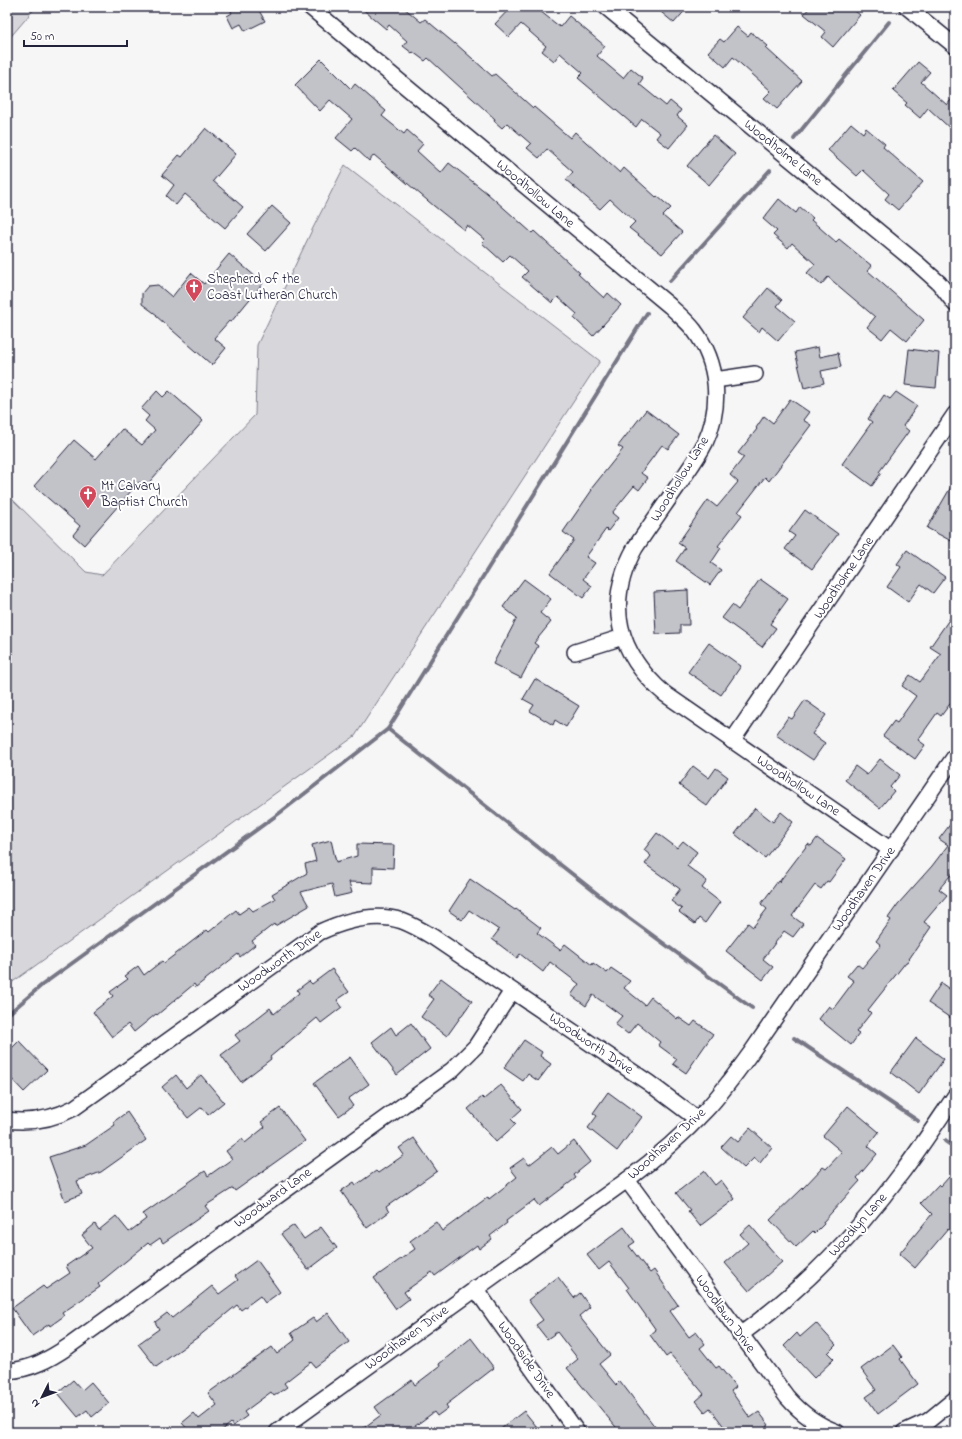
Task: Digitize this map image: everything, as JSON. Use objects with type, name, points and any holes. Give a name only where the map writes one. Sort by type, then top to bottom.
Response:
[{"type":"street","name":"Woodhollow Lane","points":[[310,7],[681,316],[694,330],[711,363],[715,380],[716,397],[714,415],[710,431],[704,444],[635,548],[626,567],[619,600],[623,637],[636,664],[657,688],[672,700],[891,850]]},
{"type":"street","name":"Woodholme Lane","points":[[606,7],[919,265],[939,283],[955,304]]},
{"type":"street","points":[[907,7],[952,39]]},
{"type":"street","points":[[715,380],[755,374]]},
{"type":"street","name":"Woodholme Lane","points":[[732,741],[955,414]]},
{"type":"street","points":[[575,652],[623,637]]},
{"type":"street","name":"Woodhaven Drive","points":[[277,1432],[627,1180],[697,1119],[724,1089],[750,1054],[955,756]]},
{"type":"street","name":"Woodworth Drive","points":[[7,1120],[24,1122],[45,1119],[74,1108],[310,938],[329,928],[349,921],[381,918],[396,919],[412,925],[433,937],[649,1083],[697,1119]]},
{"type":"street","name":"Woodward Lane","points":[[7,1371],[32,1366],[69,1346],[452,1070],[476,1046],[512,991]]},
{"type":"street","name":"Woodlyn Lane","points":[[740,1335],[788,1296],[855,1230],[903,1171],[955,1096]]},
{"type":"street","name":"Woodlawn Drive","points":[[627,1180],[779,1388],[794,1406],[816,1422],[837,1432]]},
{"type":"street","name":"Woodside Drive","points":[[476,1288],[577,1432]]},
{"type":"street","points":[[904,1432],[928,1421],[955,1399]]},
{"type":"shaded area","points":[[7,7],[36,7],[7,41]]},
{"type":"shaded area","points":[[345,165],[600,361],[355,736],[7,986],[7,494],[86,572],[102,575],[255,415],[257,345]]},
{"type":"building","points":[[229,7],[257,7],[265,21],[245,31],[241,24],[233,28],[227,16],[232,13]]},
{"type":"building","points":[[360,7],[403,7],[421,22],[425,19],[492,76],[495,74],[570,138],[575,132],[620,173],[624,168],[656,197],[657,196],[671,208],[663,216],[682,232],[662,254],[629,228],[635,222],[610,199],[600,209],[566,180],[573,172],[547,149],[539,158],[527,148],[531,144],[507,123],[502,128],[494,121],[495,119],[428,58],[425,61],[413,52],[412,53],[403,46],[407,41],[389,25],[386,29]]},
{"type":"building","points":[[511,7],[535,7],[560,27],[569,16],[605,46],[597,56],[623,78],[631,68],[643,78],[639,84],[666,106],[670,101],[681,110],[677,116],[688,125],[669,148],[656,138],[660,133],[642,119],[636,127],[578,78],[583,73],[560,53],[554,61],[542,51],[546,46],[521,24],[509,37],[495,24]]},
{"type":"building","points":[[655,7],[688,7],[674,23]]},
{"type":"building","points":[[810,7],[850,7],[860,15],[833,47],[822,37],[826,32],[804,14]]},
{"type":"building","points":[[737,27],[748,36],[751,32],[768,46],[766,48],[802,81],[777,109],[764,98],[771,91],[733,57],[725,67],[708,52],[720,39],[724,42]]},
{"type":"building","points":[[321,59],[351,89],[355,84],[386,111],[382,116],[404,134],[407,130],[423,144],[417,151],[441,173],[449,163],[487,193],[532,233],[534,231],[580,273],[578,274],[604,298],[608,293],[621,305],[593,336],[574,318],[577,314],[558,297],[552,303],[522,277],[528,271],[510,255],[503,262],[482,243],[485,240],[467,225],[464,230],[374,155],[369,161],[355,148],[352,151],[336,138],[352,119],[330,100],[320,111],[295,85]]},
{"type":"building","points":[[918,62],[930,72],[921,82],[947,105],[955,95],[955,133],[928,108],[920,118],[905,105],[907,103],[893,91]]},
{"type":"building","points":[[851,123],[863,133],[866,128],[885,144],[883,147],[923,182],[898,210],[885,199],[889,194],[863,170],[857,176],[828,150]]},
{"type":"building","points":[[206,128],[236,154],[213,181],[243,207],[225,228],[185,194],[176,205],[166,196],[174,185],[162,175],[179,155],[182,157]]},
{"type":"building","points":[[713,135],[735,154],[709,185],[687,166]]},
{"type":"building","points":[[779,199],[796,213],[800,207],[813,218],[811,220],[836,242],[839,239],[872,266],[868,271],[924,320],[907,341],[891,328],[882,339],[867,327],[875,317],[828,277],[821,285],[807,273],[815,264],[792,243],[788,248],[773,235],[777,231],[763,219]]},
{"type":"building","points":[[272,206],[291,223],[266,251],[247,234]]},
{"type":"building","name":"Shepherd of the Coast Lutheran Church","points":[[229,254],[263,283],[231,322],[229,321],[214,338],[226,348],[212,365],[156,316],[157,315],[142,304],[142,293],[148,286],[158,285],[172,297],[191,273],[204,284]]},
{"type":"building","points":[[768,288],[782,300],[777,306],[795,321],[778,341],[762,327],[759,332],[743,318]]},
{"type":"building","points":[[818,347],[820,357],[838,353],[841,367],[821,371],[824,383],[804,388],[795,352]]},
{"type":"building","points":[[909,349],[939,353],[936,388],[905,385]]},
{"type":"building","points":[[157,391],[163,397],[169,391],[203,421],[145,487],[139,482],[84,545],[73,535],[80,526],[34,486],[74,440],[96,459],[122,429],[142,445],[155,430],[145,421],[149,416],[141,409]]},
{"type":"building","points":[[896,392],[917,406],[903,426],[909,431],[879,472],[881,473],[872,486],[842,464],[872,422],[868,419],[884,395],[890,399]]},
{"type":"building","points":[[790,399],[809,412],[803,420],[811,425],[769,481],[765,477],[738,512],[742,515],[718,546],[721,548],[711,563],[721,570],[710,585],[676,561],[685,548],[678,543],[708,500],[717,507],[738,482],[730,475],[744,457],[738,453],[757,429],[756,428],[764,416],[773,423]]},
{"type":"building","points":[[646,410],[679,435],[668,449],[662,445],[641,473],[648,478],[639,490],[634,486],[612,513],[618,518],[608,531],[606,529],[586,557],[595,563],[583,579],[592,586],[583,598],[550,573],[574,540],[563,532],[592,490],[591,489],[623,449],[618,446]]},
{"type":"building","points":[[955,480],[955,543],[927,528]]},
{"type":"building","points":[[805,510],[838,534],[812,569],[785,549],[795,536],[789,532]]},
{"type":"building","points":[[907,550],[945,577],[933,593],[921,584],[908,602],[887,587],[901,567],[897,564]]},
{"type":"building","points":[[524,579],[551,599],[540,613],[551,622],[534,643],[538,646],[521,678],[493,664],[517,618],[503,607]]},
{"type":"building","points":[[760,579],[788,599],[770,624],[776,628],[762,647],[722,618],[732,605],[738,610]]},
{"type":"building","points":[[688,590],[689,625],[680,625],[680,633],[656,634],[654,592]]},
{"type":"building","points":[[955,611],[955,697],[941,716],[937,713],[918,740],[925,745],[915,759],[883,736],[894,721],[897,723],[916,696],[902,686],[910,675],[920,682],[941,654],[930,647]]},
{"type":"building","points":[[709,643],[741,666],[721,695],[688,672]]},
{"type":"building","points":[[535,679],[579,706],[566,727],[555,720],[553,725],[530,711],[534,705],[523,699]]},
{"type":"building","points":[[805,700],[826,715],[812,734],[825,743],[813,760],[776,735],[788,717],[792,719]]},
{"type":"building","points":[[880,759],[900,775],[890,787],[894,791],[880,808],[845,780],[855,766],[867,775]]},
{"type":"building","points":[[693,766],[709,778],[716,768],[728,777],[707,806],[679,785]]},
{"type":"building","points":[[755,808],[773,822],[781,812],[793,822],[765,858],[735,834]]},
{"type":"building","points":[[955,818],[955,870],[939,889],[947,895],[924,922],[931,927],[907,962],[868,1010],[871,1013],[856,1032],[859,1034],[851,1045],[819,1019],[829,1006],[833,1009],[854,981],[847,976],[857,964],[862,968],[881,945],[876,941],[891,920],[888,918],[948,845],[939,839]]},
{"type":"building","points":[[657,833],[677,848],[683,841],[697,852],[687,866],[707,881],[702,888],[720,902],[705,923],[699,918],[695,924],[679,912],[682,909],[671,901],[680,889],[645,864],[651,856],[644,850]]},
{"type":"building","points":[[817,838],[846,859],[829,882],[827,881],[821,889],[815,885],[792,916],[803,924],[793,937],[784,931],[763,959],[773,967],[763,980],[726,951],[748,923],[753,927],[767,909],[761,904],[808,844],[811,846]]},
{"type":"building","points":[[331,840],[336,862],[357,856],[357,844],[394,845],[393,868],[373,867],[373,883],[349,882],[352,893],[335,897],[332,884],[301,892],[309,906],[275,926],[274,924],[252,941],[255,945],[240,957],[238,954],[196,987],[194,984],[134,1032],[128,1024],[112,1037],[93,1012],[113,996],[110,992],[128,979],[125,976],[138,966],[144,975],[162,961],[164,963],[207,930],[209,932],[236,910],[239,914],[249,907],[253,911],[275,899],[272,894],[307,873],[305,864],[316,861],[312,845]]},
{"type":"building","points":[[470,879],[515,910],[516,909],[541,928],[537,933],[560,950],[565,944],[592,965],[593,963],[607,973],[611,968],[630,981],[624,988],[645,1005],[651,997],[677,1019],[678,1017],[691,1026],[695,1021],[713,1034],[686,1073],[673,1064],[677,1059],[658,1045],[660,1042],[637,1023],[628,1034],[615,1024],[622,1016],[593,995],[586,1006],[571,995],[579,984],[550,962],[543,972],[520,954],[517,958],[492,939],[499,930],[469,910],[462,920],[449,911]]},
{"type":"building","points":[[332,969],[349,992],[337,1000],[342,1007],[321,1023],[317,1018],[270,1057],[271,1059],[241,1082],[221,1055],[240,1041],[235,1035],[270,1008],[274,1014],[299,993],[297,990],[309,981],[312,984]]},
{"type":"building","points":[[441,978],[472,1001],[447,1036],[421,1017],[434,999],[428,995]]},
{"type":"building","points":[[941,983],[955,993],[955,1021],[928,1003]]},
{"type":"building","points":[[411,1023],[430,1049],[397,1075],[372,1042],[391,1027],[396,1035]]},
{"type":"building","points":[[916,1038],[944,1059],[919,1094],[891,1072]]},
{"type":"building","points":[[524,1040],[542,1052],[540,1056],[551,1064],[538,1081],[528,1074],[523,1081],[504,1068]]},
{"type":"building","points":[[19,1041],[47,1070],[24,1092],[7,1074],[7,1053]]},
{"type":"building","points":[[350,1057],[369,1084],[348,1099],[353,1106],[339,1116],[314,1083]]},
{"type":"building","points":[[176,1075],[186,1088],[201,1075],[224,1102],[208,1115],[202,1107],[188,1118],[162,1087]]},
{"type":"building","points":[[501,1085],[522,1109],[511,1119],[516,1124],[496,1142],[468,1109],[482,1097],[484,1099]]},
{"type":"building","points":[[608,1092],[642,1117],[617,1151],[588,1128],[597,1116],[593,1113]]},
{"type":"building","points":[[848,1106],[879,1132],[868,1146],[877,1154],[857,1178],[860,1181],[823,1222],[824,1224],[815,1233],[813,1231],[796,1247],[770,1220],[823,1167],[826,1169],[842,1152],[823,1136]]},
{"type":"building","points":[[280,1108],[305,1141],[235,1191],[233,1188],[205,1206],[209,1211],[163,1243],[160,1238],[150,1245],[148,1243],[98,1284],[100,1287],[62,1313],[64,1316],[32,1336],[12,1308],[43,1286],[46,1289],[70,1273],[66,1266],[92,1248],[82,1235],[95,1224],[99,1230],[116,1216],[129,1232],[146,1219],[143,1214],[205,1171],[208,1176],[232,1159],[226,1151],[242,1139],[245,1143],[265,1127],[261,1122]]},
{"type":"building","points":[[127,1112],[146,1140],[101,1172],[77,1181],[82,1194],[65,1201],[49,1157],[86,1145],[115,1125],[113,1122]]},
{"type":"building","points":[[750,1128],[772,1148],[760,1163],[754,1158],[744,1168],[721,1147],[731,1136],[738,1142]]},
{"type":"building","points":[[414,1138],[437,1171],[386,1207],[389,1212],[367,1228],[341,1191],[354,1182],[356,1185],[376,1171],[378,1173],[404,1155],[399,1148]]},
{"type":"building","points":[[574,1141],[590,1162],[574,1175],[576,1178],[539,1206],[534,1200],[506,1221],[507,1223],[490,1236],[492,1239],[479,1249],[477,1245],[435,1276],[432,1272],[404,1292],[409,1299],[396,1309],[374,1278],[415,1249],[410,1241],[436,1222],[442,1231],[488,1197],[489,1199],[517,1177],[510,1168],[524,1158],[529,1165],[552,1147],[558,1154]]},
{"type":"building","points":[[704,1171],[715,1185],[721,1180],[735,1199],[700,1226],[688,1211],[690,1210],[676,1193]]},
{"type":"building","points":[[949,1177],[955,1183],[955,1235],[948,1229],[915,1268],[899,1254],[932,1214],[921,1203],[939,1184],[941,1186]]},
{"type":"building","points":[[294,1225],[304,1239],[321,1227],[337,1248],[308,1270],[281,1234]]},
{"type":"building","points":[[750,1225],[782,1262],[749,1291],[725,1263],[748,1243],[740,1234]]},
{"type":"building","points":[[624,1227],[635,1242],[629,1246],[650,1273],[654,1270],[678,1305],[670,1311],[689,1337],[696,1332],[705,1344],[700,1348],[716,1368],[719,1366],[736,1387],[731,1391],[750,1418],[759,1412],[769,1425],[759,1432],[728,1432],[710,1408],[705,1412],[696,1401],[704,1394],[670,1354],[666,1357],[650,1335],[656,1330],[627,1289],[629,1288],[609,1262],[599,1270],[587,1255]]},
{"type":"building","points":[[257,1260],[280,1292],[265,1303],[260,1296],[241,1310],[237,1305],[198,1337],[156,1367],[138,1344],[159,1329],[155,1322],[167,1313],[172,1318],[212,1286],[219,1294],[238,1280],[235,1276]]},
{"type":"building","points":[[558,1277],[574,1298],[580,1293],[590,1307],[579,1316],[610,1355],[599,1364],[616,1385],[620,1381],[659,1432],[620,1432],[567,1368],[578,1359],[557,1332],[547,1339],[536,1325],[543,1320],[528,1300]]},
{"type":"building","points":[[328,1313],[349,1342],[315,1367],[311,1362],[284,1383],[287,1387],[274,1396],[271,1392],[244,1412],[247,1416],[233,1426],[231,1423],[220,1432],[190,1432],[182,1423],[194,1413],[199,1419],[217,1405],[208,1393],[272,1347],[277,1354],[295,1340],[291,1333],[313,1318],[316,1322]]},
{"type":"building","points":[[816,1323],[836,1345],[828,1353],[834,1359],[814,1378],[784,1346],[797,1333],[800,1337]]},
{"type":"building","points":[[471,1338],[494,1368],[446,1405],[448,1408],[437,1416],[434,1412],[407,1432],[358,1432],[381,1415],[375,1407],[412,1380],[415,1385],[440,1366],[439,1364]]},
{"type":"building","points":[[893,1345],[902,1357],[900,1359],[918,1384],[878,1414],[866,1397],[876,1390],[861,1369]]},
{"type":"building","points":[[73,1380],[82,1390],[91,1382],[109,1403],[92,1417],[87,1410],[78,1417],[58,1393]]},
{"type":"building","points":[[524,1411],[541,1432],[497,1432]]},
{"type":"waterway","points":[[794,139],[889,22]]},
{"type":"waterway","points":[[670,281],[770,170]]},
{"type":"waterway","points":[[7,1015],[42,985],[281,812],[388,729],[647,313]]},
{"type":"waterway","points":[[388,729],[614,907],[752,1008]]},
{"type":"waterway","points":[[794,1038],[918,1121]]},
{"type":"waterway","points":[[945,1141],[955,1148]]},
{"type":"place","name":"Shepherd of the Coast Lutheran Church","points":[[194,302]]},
{"type":"place","name":"Mt Calvary Baptist Church","points":[[88,509]]}]
